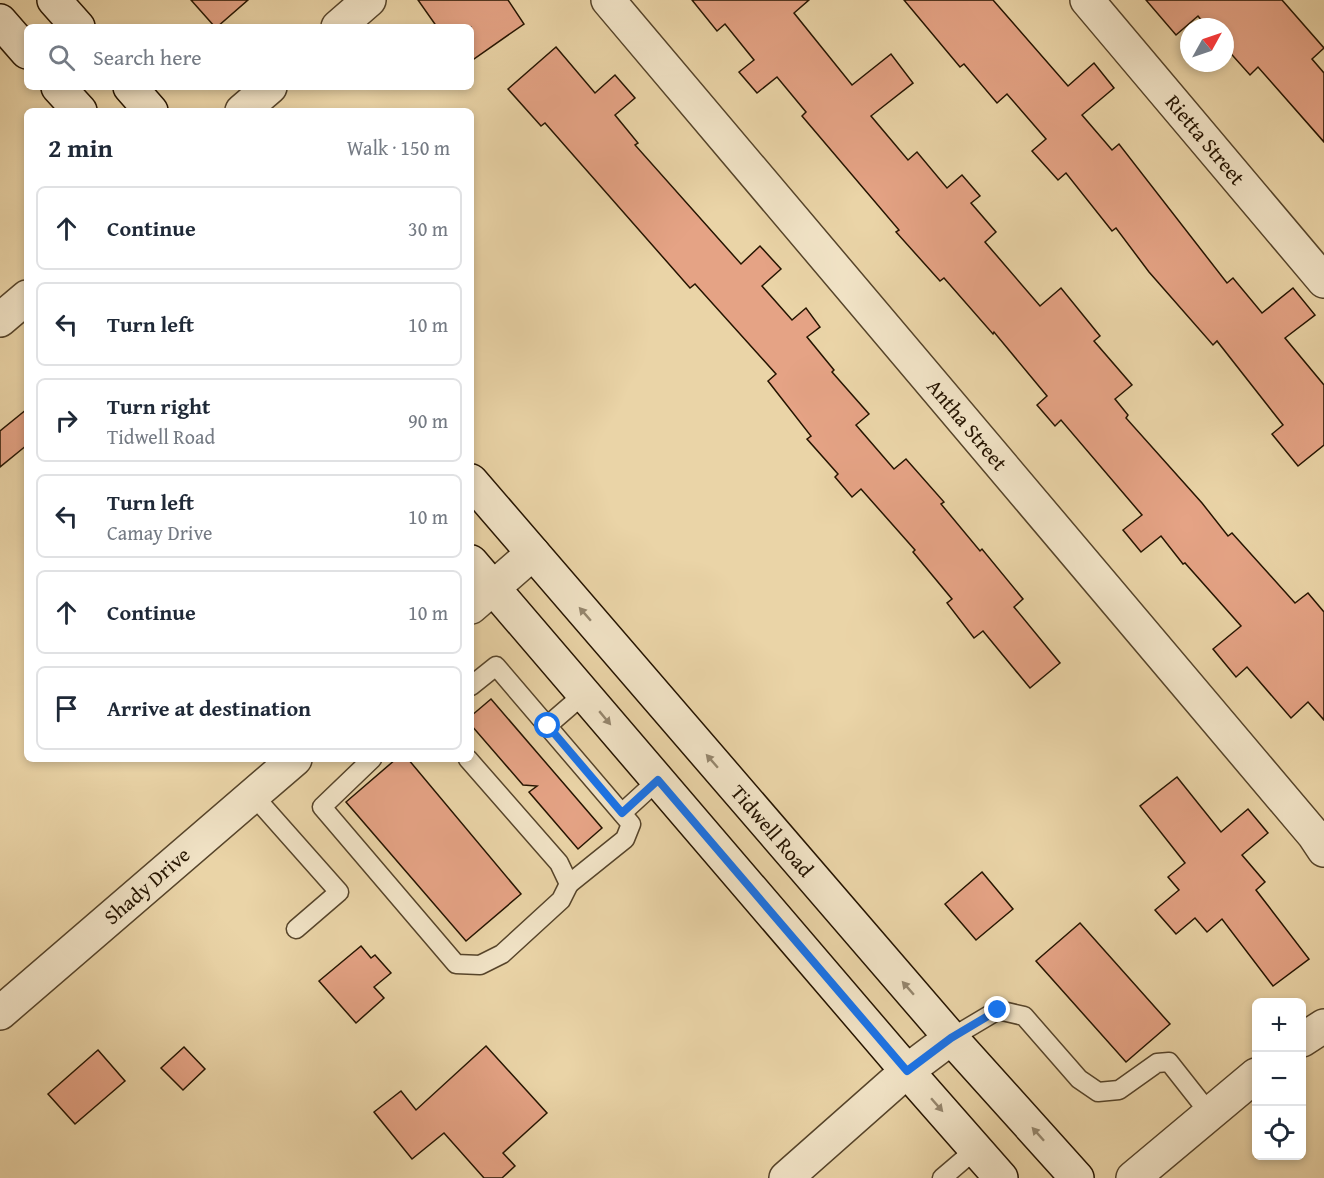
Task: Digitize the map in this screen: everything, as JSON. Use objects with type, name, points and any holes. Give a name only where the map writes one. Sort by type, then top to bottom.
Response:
[{"type":"street","points":[[54,0],[75,24]]},
{"type":"street","points":[[341,24],[369,0]]},
{"type":"street","name":"Antha Street","points":[[608,0],[1314,835],[1324,850]]},
{"type":"street","name":"Rietta Street","points":[[1087,0],[1324,281]]},
{"type":"street","points":[[0,21],[24,49]]},
{"type":"street","points":[[61,90],[77,108]]},
{"type":"street","points":[[133,90],[148,108]]},
{"type":"street","points":[[246,108],[266,90]]},
{"type":"street","points":[[0,320],[24,300]]},
{"type":"street","name":"Tidwell Road","points":[[474,485],[951,1038],[1077,1178]]},
{"type":"street","points":[[482,597],[533,553]]},
{"type":"street","points":[[474,572],[482,597],[584,694],[1001,1178]]},
{"type":"street","name":"Shady Drive","points":[[0,1013],[292,762]]},
{"type":"street","points":[[1306,1037],[1324,1026]]},
{"type":"street","points":[[786,1178],[907,1071],[951,1038]]},
{"type":"street","points":[[1133,1178],[1252,1079]]},
{"type":"lane","points":[[369,762],[322,807],[456,964],[480,965],[502,954],[561,900],[569,884],[625,838],[631,824],[496,666],[474,684]]},
{"type":"lane","points":[[548,726],[584,694]]},
{"type":"lane","points":[[471,762],[559,863],[569,884]]},
{"type":"lane","points":[[622,813],[658,780]]},
{"type":"lane","points":[[253,795],[339,892],[296,929]]},
{"type":"lane","points":[[951,1038],[998,1010],[1024,1016],[1079,1079],[1098,1092],[1119,1090],[1157,1063],[1169,1062],[1210,1114]]},
{"type":"lane","points":[[942,1178],[976,1149]]},
{"type":"building","points":[[191,0],[248,0],[220,24],[212,24]]},
{"type":"building","points":[[418,0],[508,0],[524,24],[474,59],[474,24],[435,24]]},
{"type":"building","points":[[692,0],[809,0],[794,13],[852,85],[891,54],[913,83],[871,116],[908,160],[917,152],[947,188],[962,175],[980,196],[971,203],[996,232],[985,242],[1040,306],[1061,288],[1100,336],[1094,341],[1132,385],[1115,399],[1128,415],[1126,418],[1202,503],[1228,536],[1232,533],[1295,603],[1308,593],[1324,612],[1324,720],[1308,702],[1291,718],[1247,667],[1236,677],[1213,649],[1241,626],[1185,563],[1183,564],[1161,536],[1141,552],[1123,530],[1142,515],[1061,420],[1055,426],[1037,405],[1047,396],[994,332],[993,334],[944,278],[940,281],[896,232],[899,230],[802,116],[806,112],[777,77],[757,93],[739,72],[754,60],[725,24],[717,31]]},
{"type":"building","points":[[904,0],[993,0],[1068,86],[1094,63],[1114,88],[1082,115],[1112,150],[1119,144],[1227,283],[1233,278],[1262,313],[1293,288],[1315,315],[1285,338],[1324,385],[1324,445],[1298,466],[1272,434],[1283,425],[1217,341],[1213,345],[1149,272],[1116,228],[1112,231],[1066,173],[1058,180],[1032,151],[1046,139],[1007,94],[997,103],[964,64],[960,67]]},
{"type":"building","points":[[1146,0],[1282,0],[1324,48],[1312,59],[1324,73],[1324,142],[1258,67],[1250,75],[1234,57],[1234,18],[1200,18],[1198,16],[1180,18],[1180,32],[1176,35]]},
{"type":"building","points":[[556,47],[595,93],[615,75],[635,98],[615,115],[638,143],[635,145],[741,264],[760,246],[781,269],[762,286],[792,320],[806,308],[820,327],[807,337],[834,370],[832,372],[869,414],[856,425],[894,469],[906,459],[944,502],[941,504],[980,551],[982,549],[1023,599],[1014,607],[1060,663],[1030,688],[983,631],[974,638],[947,603],[952,599],[913,552],[915,550],[861,489],[852,497],[835,477],[838,474],[807,439],[811,436],[768,381],[776,374],[695,284],[690,288],[545,123],[541,126],[508,89]]},
{"type":"building","points":[[24,411],[24,447],[0,467],[0,431]]},
{"type":"building","points":[[491,699],[602,828],[578,849],[529,792],[537,786],[523,785],[474,728],[474,713]]},
{"type":"building","points":[[393,762],[411,762],[521,894],[466,941],[346,802]]},
{"type":"building","points":[[1177,777],[1221,832],[1248,809],[1268,833],[1242,855],[1265,882],[1256,890],[1309,959],[1273,986],[1222,919],[1207,932],[1195,918],[1176,934],[1155,910],[1179,890],[1168,877],[1185,863],[1140,806]]},
{"type":"building","points":[[982,872],[1013,909],[976,940],[945,904]]},
{"type":"building","points":[[1080,923],[1170,1024],[1126,1062],[1036,961]]},
{"type":"building","points":[[361,946],[371,958],[375,955],[391,973],[374,987],[384,998],[356,1023],[319,981]]},
{"type":"building","points":[[486,1046],[547,1113],[503,1153],[515,1166],[502,1178],[484,1178],[444,1133],[412,1159],[374,1112],[401,1091],[416,1110]]},
{"type":"building","points":[[184,1047],[205,1069],[183,1090],[161,1068]]},
{"type":"building","points":[[98,1050],[125,1081],[75,1124],[48,1094]]},
{"type":"route","points":[[548,726],[622,813],[658,780],[907,1071],[951,1038],[998,1010]]}]
